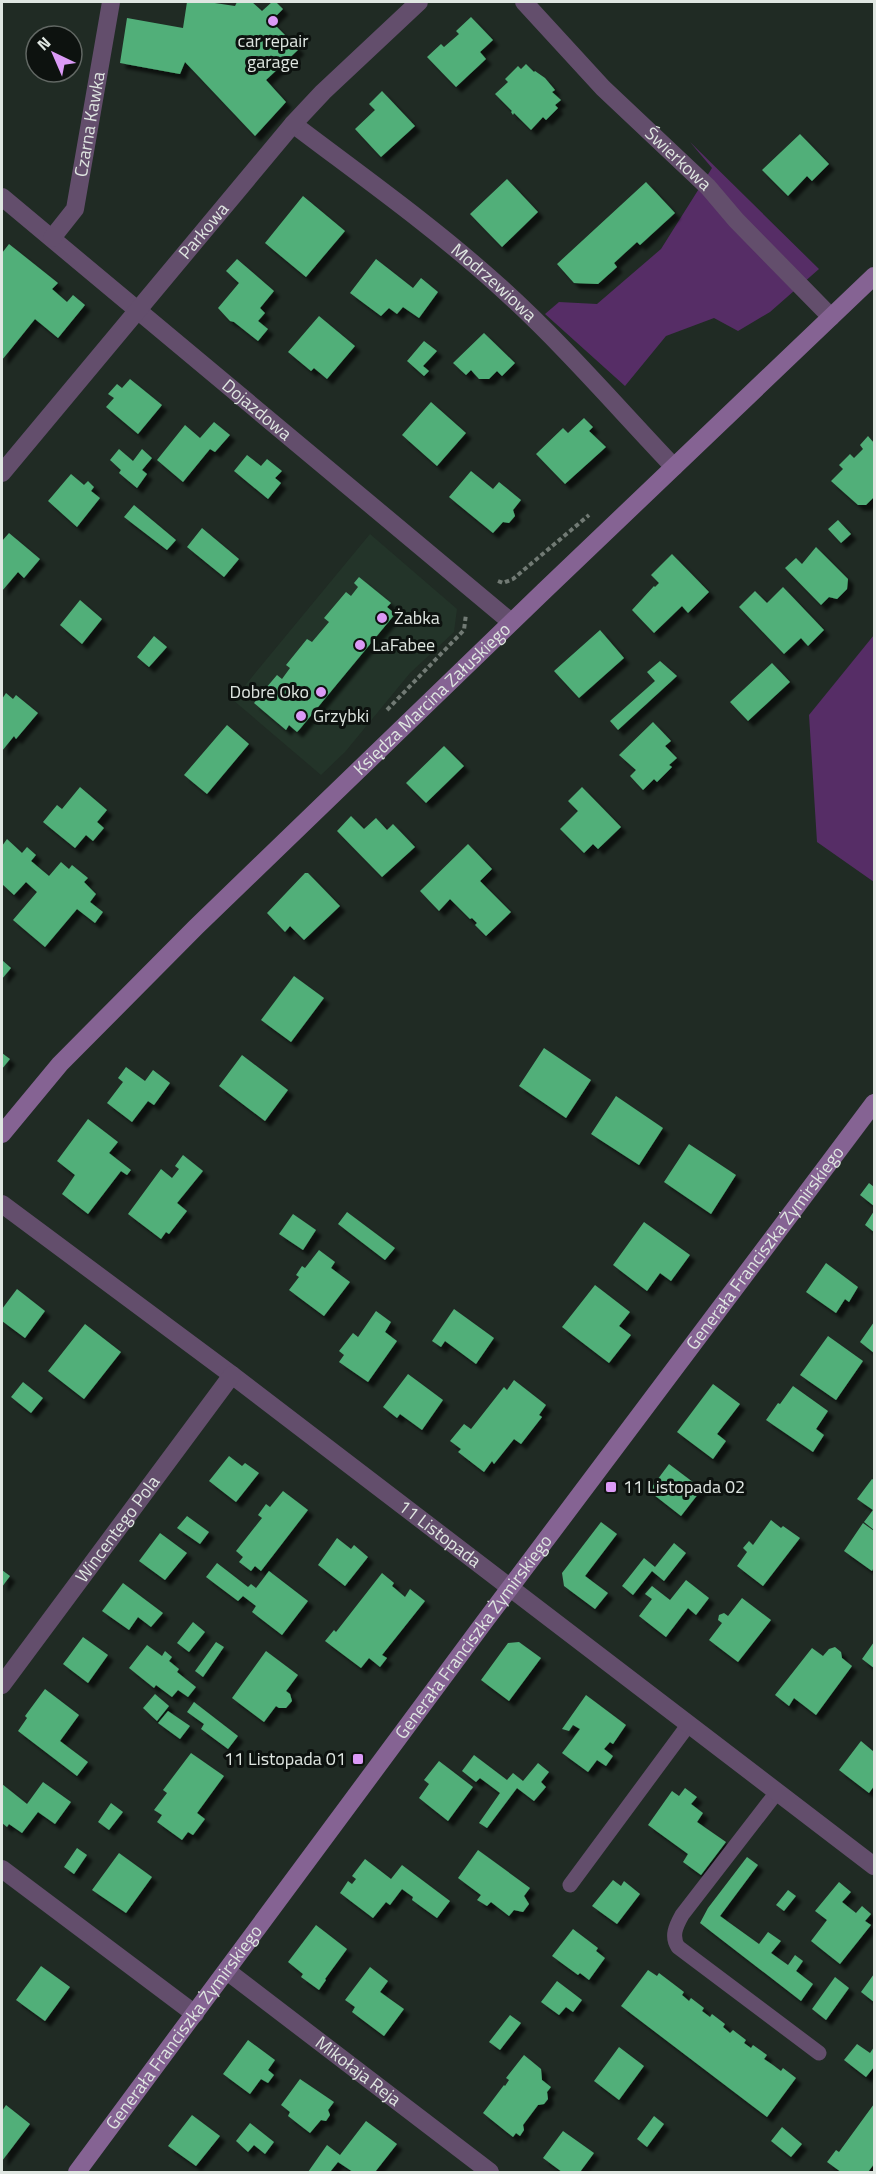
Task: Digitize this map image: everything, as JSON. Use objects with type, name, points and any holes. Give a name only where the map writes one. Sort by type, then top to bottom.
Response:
[{"type":"street","name":"Czarna Kawka","points":[[52,238],[74,212],[77,201],[111,2]]},
{"type":"street","name":"Parkowa","points":[[2,472],[293,124],[323,92],[419,2]]},
{"type":"street","name":"Świerkowa","points":[[524,2],[603,88],[708,188],[736,220],[831,317]]},
{"type":"street","name":"Modrzewiowa","points":[[293,124],[452,245],[500,287],[540,325],[674,466]]},
{"type":"street","name":"Dojazdowa","points":[[2,197],[511,622]]},
{"type":"street","name":"Księdza Marcina Załuskiego","points":[[2,1134],[68,1056],[196,927],[511,622],[874,276]]},
{"type":"street","name":"Generała Franciszka Żymirskiego","points":[[77,2172],[388,1751],[874,1103]]},
{"type":"street","name":"11 Listopada","points":[[2,1204],[232,1375],[874,1866]]},
{"type":"street","name":"Wincentego Pola","points":[[2,1685],[232,1375]]},
{"type":"street","points":[[2,1869],[195,2014]]},
{"type":"street","name":"Mikołaja Reja","points":[[227,1971],[490,2172]]},
{"type":"lane","points":[[570,1885],[689,1724]]},
{"type":"lane","points":[[777,1791],[682,1915],[674,1934],[674,1941],[678,1947],[819,2053]]},
{"type":"path","points":[[495,581],[503,583],[513,579],[596,509]]},
{"type":"shaded area","points":[[690,142],[819,269],[770,312],[738,331],[714,318],[666,336],[625,386],[545,314],[559,302],[597,304],[661,249],[712,168]]},
{"type":"shaded area","points":[[370,534],[457,609],[454,632],[410,673],[345,752],[321,775],[233,700]]},
{"type":"shaded area","points":[[874,635],[874,882],[817,842],[809,715]]},
{"type":"building","points":[[187,2],[235,6],[237,2],[252,2],[262,11],[272,2],[276,2],[283,9],[271,21],[299,49],[266,80],[286,102],[255,136],[185,62],[180,74],[120,63],[127,18],[183,28]]},
{"type":"building","points":[[471,17],[493,40],[480,52],[486,59],[456,87],[427,57],[441,44],[444,47],[459,34],[456,31]]},
{"type":"building","points":[[526,64],[545,78],[555,90],[552,92],[561,100],[555,105],[558,108],[546,120],[543,117],[531,130],[514,113],[513,115],[512,111],[495,94],[508,82],[505,79],[518,66],[521,69]]},
{"type":"building","points":[[382,91],[415,126],[381,157],[355,129],[375,110],[369,104]]},
{"type":"building","points":[[800,134],[829,164],[812,181],[807,176],[788,196],[762,170]]},
{"type":"building","points":[[507,179],[538,212],[502,247],[470,214]]},
{"type":"building","points":[[646,182],[675,213],[640,245],[637,242],[614,263],[617,267],[598,284],[574,283],[557,264]]},
{"type":"building","points":[[303,196],[345,231],[306,277],[265,243]]},
{"type":"building","points":[[9,244],[58,283],[52,289],[67,302],[73,295],[85,305],[58,338],[35,319],[2,360],[2,253]]},
{"type":"building","points":[[237,259],[274,291],[260,308],[265,313],[258,321],[268,329],[258,341],[230,321],[218,308],[239,283],[226,271]]},
{"type":"building","points":[[376,259],[413,288],[421,278],[438,292],[419,318],[403,307],[397,314],[389,308],[381,316],[350,293]]},
{"type":"building","points":[[319,316],[355,346],[327,379],[314,368],[311,371],[288,352]]},
{"type":"building","points":[[484,333],[515,363],[502,376],[497,371],[489,379],[479,379],[471,370],[466,375],[453,363]]},
{"type":"building","points":[[424,341],[437,351],[423,366],[429,371],[424,376],[407,361]]},
{"type":"building","points":[[130,379],[162,405],[138,434],[106,407],[114,398],[108,394],[117,384],[122,388]]},
{"type":"building","points":[[431,402],[466,433],[437,466],[402,435]]},
{"type":"building","points":[[584,418],[593,427],[589,431],[606,447],[565,484],[536,454],[563,428],[568,433]]},
{"type":"building","points":[[214,422],[230,435],[215,452],[210,449],[183,482],[157,460],[185,425],[200,438]]},
{"type":"building","points":[[868,436],[874,443],[874,497],[866,505],[858,505],[831,481],[843,469],[839,465],[850,454],[854,458],[863,449],[860,445]]},
{"type":"building","points":[[119,449],[133,461],[142,449],[152,458],[142,470],[147,474],[137,488],[119,473],[121,470],[110,460]]},
{"type":"building","points":[[247,455],[261,466],[267,459],[282,471],[275,478],[281,483],[268,499],[234,471]]},
{"type":"building","points":[[471,471],[493,489],[499,482],[521,500],[513,510],[515,516],[509,523],[503,522],[493,533],[449,497]]},
{"type":"building","points":[[71,474],[84,485],[88,481],[94,487],[91,491],[100,498],[77,527],[48,501]]},
{"type":"building","points":[[134,505],[176,540],[167,550],[124,517]]},
{"type":"building","points":[[838,520],[851,534],[841,543],[828,529]]},
{"type":"building","points":[[202,528],[239,559],[224,577],[187,547]]},
{"type":"building","points":[[9,533],[40,559],[24,578],[18,572],[2,591],[2,541]]},
{"type":"building","points":[[816,547],[848,579],[847,589],[837,599],[829,597],[821,605],[785,568],[796,558],[802,564]]},
{"type":"building","points":[[672,554],[709,592],[688,613],[682,606],[654,633],[632,610],[659,583],[651,575]]},
{"type":"building","points":[[359,577],[391,603],[387,607],[395,614],[299,730],[297,732],[289,725],[286,730],[254,703],[259,697],[264,701],[271,692],[266,688],[277,675],[282,679],[290,668],[286,665],[307,639],[312,642],[329,622],[324,618],[346,592],[351,596],[358,587],[354,583]]},
{"type":"building","points":[[783,587],[824,630],[808,646],[801,638],[784,654],[739,607],[755,591],[767,603]]},
{"type":"building","points":[[80,600],[102,619],[82,644],[60,625]]},
{"type":"building","points":[[600,630],[624,658],[579,698],[554,671]]},
{"type":"building","points":[[154,636],[167,647],[149,667],[137,657]]},
{"type":"building","points":[[660,661],[677,676],[618,730],[610,721],[655,681],[647,672]]},
{"type":"building","points":[[772,663],[790,682],[748,721],[730,702]]},
{"type":"building","points":[[6,693],[13,699],[16,695],[38,713],[16,739],[14,736],[2,751],[2,699]]},
{"type":"building","points":[[653,722],[671,741],[665,746],[677,758],[669,765],[672,767],[657,782],[654,779],[643,790],[630,776],[636,770],[619,755]]},
{"type":"building","points":[[227,725],[249,744],[207,794],[184,775]]},
{"type":"building","points":[[444,746],[464,766],[426,803],[406,783]]},
{"type":"building","points":[[80,787],[107,810],[97,822],[104,828],[93,841],[86,835],[75,848],[43,822],[57,805],[62,809]]},
{"type":"building","points":[[582,787],[621,827],[598,849],[593,844],[584,853],[560,829],[578,811],[568,801]]},
{"type":"building","points":[[351,816],[364,829],[376,818],[387,830],[393,824],[415,847],[382,877],[337,831]]},
{"type":"building","points":[[7,839],[22,853],[27,847],[36,855],[31,861],[49,876],[61,862],[69,869],[72,865],[88,878],[84,882],[96,894],[90,902],[103,912],[95,923],[77,909],[45,947],[13,920],[37,892],[26,882],[14,895],[2,884],[2,846]]},
{"type":"building","points":[[468,844],[492,869],[480,881],[511,912],[486,936],[475,925],[477,923],[450,899],[439,911],[420,891]]},
{"type":"building","points":[[305,873],[308,873],[340,906],[304,940],[290,926],[285,932],[267,913]]},
{"type":"building","points":[[2,960],[11,968],[2,979]]},
{"type":"building","points":[[294,976],[324,998],[291,1042],[261,1020]]},
{"type":"building","points":[[544,1048],[591,1080],[566,1118],[519,1086]]},
{"type":"building","points":[[2,1053],[10,1059],[2,1069]]},
{"type":"building","points":[[242,1055],[288,1090],[265,1121],[219,1086]]},
{"type":"building","points":[[126,1067],[145,1081],[153,1070],[170,1083],[154,1105],[148,1101],[132,1122],[107,1103],[123,1082],[118,1078]]},
{"type":"building","points":[[616,1096],[663,1128],[639,1165],[591,1134]]},
{"type":"building","points":[[88,1119],[118,1142],[109,1153],[131,1170],[127,1175],[121,1171],[88,1214],[62,1194],[75,1175],[57,1161]]},
{"type":"building","points":[[689,1144],[736,1175],[711,1214],[664,1182]]},
{"type":"building","points":[[183,1155],[203,1171],[177,1203],[187,1211],[169,1234],[166,1232],[161,1239],[128,1214],[161,1169],[172,1178],[179,1169],[175,1166]]},
{"type":"building","points":[[869,1183],[874,1187],[874,1206],[860,1195]]},
{"type":"building","points":[[874,1211],[874,1232],[865,1225]]},
{"type":"building","points":[[347,1212],[395,1248],[385,1260],[338,1224]]},
{"type":"building","points":[[293,1214],[316,1230],[303,1250],[279,1234]]},
{"type":"building","points":[[644,1222],[690,1255],[671,1281],[660,1273],[647,1291],[613,1265]]},
{"type":"building","points":[[319,1250],[335,1262],[331,1268],[350,1282],[324,1316],[289,1290],[299,1277],[296,1275],[302,1266],[305,1268]]},
{"type":"building","points":[[826,1263],[858,1287],[849,1302],[845,1299],[836,1313],[806,1292]]},
{"type":"building","points":[[595,1285],[630,1312],[619,1326],[631,1335],[609,1363],[562,1327]]},
{"type":"building","points":[[17,1289],[45,1311],[25,1338],[2,1321],[2,1309]]},
{"type":"building","points":[[454,1309],[494,1338],[476,1364],[445,1341],[441,1347],[432,1341]]},
{"type":"building","points":[[376,1311],[391,1322],[385,1332],[397,1341],[368,1382],[339,1362],[344,1355],[339,1351],[353,1333],[358,1337]]},
{"type":"building","points":[[874,1322],[874,1353],[860,1342]]},
{"type":"building","points":[[85,1324],[121,1352],[84,1399],[48,1371]]},
{"type":"building","points":[[828,1336],[863,1361],[836,1400],[800,1375]]},
{"type":"building","points":[[408,1374],[443,1400],[422,1430],[400,1414],[397,1418],[383,1407]]},
{"type":"building","points":[[514,1380],[546,1405],[539,1415],[542,1417],[521,1444],[514,1439],[494,1464],[492,1461],[484,1472],[458,1452],[461,1449],[450,1441],[464,1424],[471,1429],[504,1387],[507,1390]]},
{"type":"building","points":[[23,1382],[43,1398],[31,1413],[11,1397]]},
{"type":"building","points":[[713,1384],[740,1404],[717,1434],[726,1441],[713,1459],[677,1432]]},
{"type":"building","points":[[793,1386],[828,1411],[816,1429],[824,1435],[813,1452],[766,1420]]},
{"type":"building","points":[[229,1456],[242,1466],[245,1463],[259,1473],[236,1502],[209,1481]]},
{"type":"building","points":[[669,1464],[702,1489],[681,1516],[649,1491]]},
{"type":"building","points":[[872,1479],[874,1480],[874,1530],[864,1522],[873,1510],[857,1499]]},
{"type":"building","points":[[283,1491],[308,1510],[261,1571],[255,1566],[251,1571],[239,1562],[243,1557],[236,1551],[262,1518],[258,1515],[266,1504],[270,1507]]},
{"type":"building","points":[[187,1516],[209,1532],[200,1544],[177,1528]]},
{"type":"building","points":[[771,1520],[800,1538],[763,1586],[737,1566],[747,1552],[743,1548],[749,1541],[753,1545]]},
{"type":"building","points":[[601,1522],[617,1534],[585,1576],[608,1593],[595,1609],[564,1586],[562,1573]]},
{"type":"building","points":[[863,1523],[874,1531],[872,1571],[844,1551]]},
{"type":"building","points":[[160,1533],[187,1553],[165,1580],[139,1561]]},
{"type":"building","points":[[337,1538],[351,1549],[354,1545],[368,1557],[345,1586],[318,1565]]},
{"type":"building","points":[[674,1543],[686,1553],[664,1581],[652,1571],[633,1595],[622,1586],[644,1558],[655,1567]]},
{"type":"building","points":[[217,1563],[248,1587],[251,1584],[256,1588],[269,1571],[308,1601],[282,1635],[252,1612],[256,1606],[243,1596],[238,1601],[206,1577]]},
{"type":"building","points":[[2,1570],[10,1576],[2,1587]]},
{"type":"building","points":[[382,1573],[405,1597],[410,1589],[425,1601],[382,1655],[387,1658],[380,1667],[369,1658],[361,1668],[325,1641],[334,1630],[336,1632]]},
{"type":"building","points":[[686,1580],[709,1598],[696,1615],[688,1608],[666,1637],[639,1616],[652,1599],[645,1594],[652,1586],[670,1600]]},
{"type":"building","points":[[123,1583],[163,1613],[151,1627],[138,1617],[129,1630],[102,1611]]},
{"type":"building","points":[[742,1598],[771,1620],[738,1662],[709,1640],[722,1623],[718,1620],[719,1615],[724,1613],[728,1616]]},
{"type":"building","points":[[193,1622],[205,1632],[189,1652],[177,1643]]},
{"type":"building","points":[[83,1637],[108,1655],[88,1683],[63,1664]]},
{"type":"building","points":[[216,1642],[224,1647],[203,1677],[195,1671]]},
{"type":"building","points":[[519,1642],[541,1658],[509,1701],[481,1680],[508,1643]]},
{"type":"building","points":[[874,1642],[874,1668],[862,1659]]},
{"type":"building","points":[[147,1645],[162,1656],[165,1651],[172,1657],[169,1661],[179,1669],[177,1672],[196,1687],[188,1697],[178,1690],[172,1697],[156,1685],[154,1688],[129,1668]]},
{"type":"building","points":[[835,1647],[841,1652],[842,1658],[852,1666],[816,1715],[794,1698],[789,1706],[775,1695],[812,1648],[823,1656],[829,1649]]},
{"type":"building","points":[[266,1651],[298,1675],[286,1691],[290,1694],[292,1701],[286,1708],[276,1706],[264,1722],[232,1698]]},
{"type":"building","points":[[45,1689],[79,1715],[60,1741],[88,1762],[77,1776],[18,1731],[27,1718],[25,1716]]},
{"type":"building","points":[[155,1694],[169,1706],[157,1721],[143,1708]]},
{"type":"building","points":[[586,1695],[626,1725],[613,1744],[610,1742],[604,1749],[613,1756],[606,1766],[597,1760],[588,1772],[562,1753],[580,1729],[573,1725],[569,1731],[562,1729]]},
{"type":"building","points":[[194,1702],[238,1736],[228,1749],[201,1729],[204,1724],[187,1712]]},
{"type":"building","points":[[168,1711],[190,1726],[180,1739],[158,1723]]},
{"type":"building","points":[[861,1741],[874,1752],[874,1786],[869,1793],[839,1770]]},
{"type":"building","points":[[191,1753],[224,1776],[197,1813],[205,1819],[193,1835],[188,1832],[182,1840],[157,1822],[162,1815],[154,1810],[167,1793],[163,1790]]},
{"type":"building","points":[[474,1755],[507,1780],[513,1773],[523,1781],[538,1763],[549,1772],[541,1782],[546,1787],[534,1801],[517,1788],[487,1828],[479,1823],[500,1793],[480,1778],[476,1782],[462,1771]]},
{"type":"building","points":[[439,1761],[473,1787],[448,1821],[419,1798],[429,1784],[424,1780]]},
{"type":"building","points":[[43,1782],[71,1802],[55,1824],[38,1812],[22,1833],[9,1824],[7,1827],[2,1823],[2,1784],[27,1804]]},
{"type":"building","points":[[685,1788],[697,1797],[691,1804],[703,1813],[697,1822],[726,1842],[701,1875],[683,1862],[688,1854],[648,1825],[672,1791],[679,1796]]},
{"type":"building","points":[[111,1803],[123,1812],[109,1830],[98,1822]]},
{"type":"building","points":[[77,1848],[87,1855],[74,1874],[64,1867]]},
{"type":"building","points":[[478,1850],[530,1888],[524,1896],[529,1904],[523,1912],[514,1910],[509,1916],[491,1902],[487,1906],[477,1900],[481,1895],[458,1878]]},
{"type":"building","points":[[119,1853],[152,1877],[126,1913],[92,1890]]},
{"type":"building","points":[[747,1857],[758,1865],[720,1916],[759,1944],[768,1932],[781,1941],[771,1953],[788,1965],[795,1955],[803,1961],[796,1971],[813,1984],[801,2001],[700,1923],[708,1908]]},
{"type":"building","points":[[365,1859],[391,1879],[402,1865],[450,1901],[437,1918],[412,1900],[413,1897],[402,1889],[390,1905],[386,1902],[373,1918],[340,1893],[348,1881],[352,1884],[356,1879],[352,1876]]},
{"type":"building","points":[[613,1880],[621,1886],[624,1881],[640,1894],[617,1924],[592,1906]]},
{"type":"building","points":[[839,1882],[851,1892],[842,1902],[856,1913],[862,1906],[871,1914],[865,1921],[871,1925],[840,1964],[811,1941],[827,1920],[815,1911]]},
{"type":"building","points":[[788,1890],[796,1896],[784,1911],[776,1905]]},
{"type":"building","points":[[316,1925],[347,1949],[319,1990],[301,1977],[303,1974],[288,1962]]},
{"type":"building","points":[[573,1929],[598,1948],[596,1951],[605,1958],[589,1980],[552,1956]]},
{"type":"building","points":[[41,1966],[70,1987],[45,2021],[16,2000]]},
{"type":"building","points":[[370,1967],[388,1981],[380,1992],[404,2009],[384,2036],[352,2012],[355,2007],[345,2000]]},
{"type":"building","points":[[648,1970],[657,1976],[659,1973],[684,1992],[682,1995],[689,2001],[691,1998],[704,2008],[702,2011],[710,2017],[712,2014],[725,2024],[723,2027],[730,2033],[733,2030],[746,2040],[744,2043],[751,2048],[753,2045],[767,2055],[764,2059],[781,2071],[783,2068],[796,2078],[767,2117],[621,2006]]},
{"type":"building","points":[[874,1974],[874,2002],[861,1992]]},
{"type":"building","points":[[835,1977],[849,1988],[826,2020],[812,2009]]},
{"type":"building","points":[[557,1981],[582,2000],[573,2012],[566,2007],[559,2015],[541,2002]]},
{"type":"building","points":[[510,2015],[521,2023],[500,2050],[489,2042]]},
{"type":"building","points":[[248,2040],[275,2060],[268,2070],[274,2075],[268,2083],[261,2079],[250,2094],[223,2074]]},
{"type":"building","points":[[857,2044],[870,2053],[874,2047],[874,2067],[866,2077],[844,2060]]},
{"type":"building","points":[[619,2047],[644,2066],[619,2100],[594,2081]]},
{"type":"building","points":[[524,2055],[541,2069],[542,2080],[551,2087],[547,2092],[548,2099],[544,2104],[538,2105],[523,2125],[524,2130],[520,2136],[516,2133],[513,2137],[483,2113],[505,2086],[509,2080],[506,2078]]},
{"type":"building","points":[[300,2079],[334,2102],[328,2110],[330,2115],[326,2121],[321,2120],[310,2133],[288,2116],[290,2112],[281,2105]]},
{"type":"building","points":[[874,2104],[874,2164],[868,2172],[841,2172],[827,2162],[836,2150],[839,2152]]},
{"type":"building","points":[[6,2105],[30,2124],[2,2161],[2,2111]]},
{"type":"building","points":[[192,2115],[220,2136],[196,2166],[168,2146]]},
{"type":"building","points":[[654,2116],[664,2124],[647,2147],[637,2139]]},
{"type":"building","points":[[366,2121],[397,2144],[375,2172],[353,2172],[338,2162],[330,2172],[308,2172],[327,2145],[340,2155]]},
{"type":"building","points":[[250,2123],[274,2142],[265,2154],[254,2145],[248,2152],[236,2141]]},
{"type":"building","points":[[782,2127],[802,2144],[791,2157],[771,2141]]},
{"type":"building","points":[[563,2131],[594,2153],[580,2172],[562,2172],[543,2158]]},
{"type":"place","name":"car repair garage","points":[[273,21]]},
{"type":"place","name":"Żabka","points":[[382,618]]},
{"type":"place","name":"LaFabee","points":[[360,645]]},
{"type":"place","name":"Dobre Oko","points":[[321,692]]},
{"type":"place","name":"Grzybki","points":[[301,716]]},
{"type":"place","name":"11 Listopada 02","points":[[611,1487]]},
{"type":"place","name":"11 Listopada 01","points":[[358,1759]]}]
